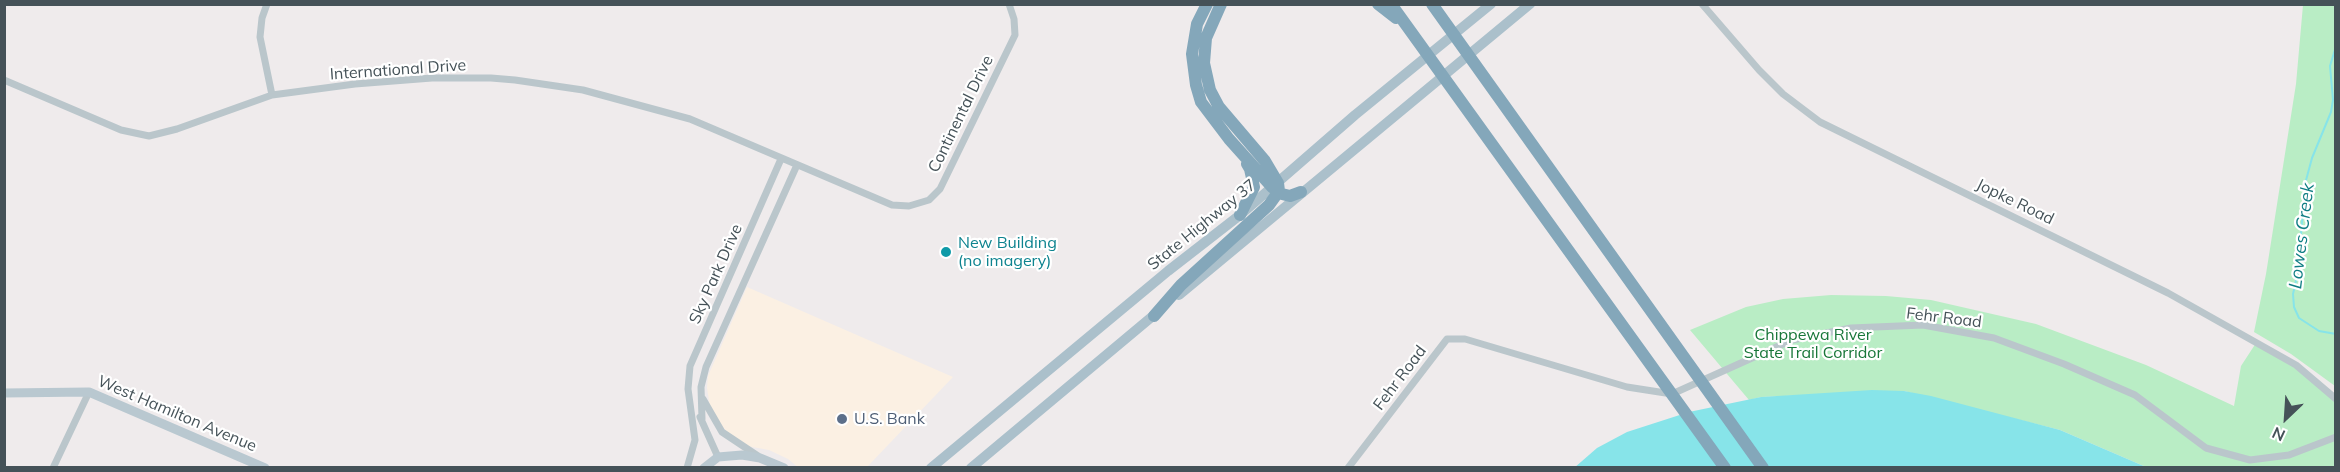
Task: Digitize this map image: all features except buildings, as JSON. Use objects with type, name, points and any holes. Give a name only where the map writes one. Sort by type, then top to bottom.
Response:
[{"type":"highway","points":[[1207,4],[1194,36],[1193,71],[1201,102],[1250,170],[1253,178],[1252,194],[1240,215]]},
{"type":"highway","points":[[1154,316],[1181,285],[1269,205],[1276,187],[1265,161],[1219,107],[1210,90],[1204,63],[1206,38],[1221,4]]},
{"type":"highway","points":[[1378,4],[1411,32]]},
{"type":"highway","points":[[1391,4],[1725,468]]},
{"type":"highway","points":[[1434,8],[1763,468]]},
{"type":"highway","points":[[1228,139],[1276,187],[1290,196],[1301,192]]},
{"type":"main road","name":"State Highway 37","points":[[931,468],[1168,271],[1276,187],[1355,115],[1491,4]]},
{"type":"main road","points":[[971,468],[1530,4]]},
{"type":"street","points":[[267,4],[262,18],[260,37],[272,95]]},
{"type":"street","name":"Continental Drive","points":[[796,165],[892,206],[909,206],[929,200],[940,189],[1015,35],[1014,19],[1009,4]]},
{"type":"street","name":"Jopke Road","points":[[1702,4],[1782,94],[1820,122],[2168,293],[2296,365],[2336,399]]},
{"type":"street","name":"International Drive","points":[[4,80],[121,130],[143,135],[156,135],[177,129],[272,95],[355,84],[432,78],[515,80],[583,90],[690,119],[796,165]]},
{"type":"street","name":"Sky Park Drive","points":[[687,468],[695,440],[688,376],[694,356],[781,159]]},
{"type":"street","name":"Sky Park Drive","points":[[702,419],[701,387],[706,367],[796,165]]},
{"type":"street","name":"Fehr Road","points":[[1348,468],[1447,339],[1465,339],[1627,387],[1672,394],[1792,340],[1851,328],[1923,325],[1994,338],[2064,364],[2135,395],[2206,448],[2250,460],[2289,454],[2336,437]]},
{"type":"street","points":[[53,468],[89,392]]},
{"type":"street","name":"West Hamilton Avenue","points":[[4,393],[89,392],[265,468]]},
{"type":"street","points":[[701,396],[722,432],[760,458],[783,468]]},
{"type":"street","name":"Sky Park Drive","points":[[691,402],[702,419],[718,457]]},
{"type":"street","points":[[939,468],[960,444]]},
{"type":"street","points":[[704,468],[718,457],[742,455],[760,458]]},
{"type":"shaded area","points":[[747,287],[953,377],[867,467],[799,468],[788,459],[769,450],[747,446],[732,437],[718,422],[710,407],[707,388],[708,376]]},
{"type":"green space","points":[[2303,5],[2335,5],[2335,386],[2291,354],[2254,332],[2266,274],[2296,84]]},
{"type":"green space","name":"Chippewa River State Trail Corridor","points":[[1831,295],[1931,300],[2036,324],[2146,365],[2234,406],[2241,366],[2256,343],[2296,365],[2335,399],[2335,467],[2146,467],[2060,430],[1904,391],[1761,397],[1749,400],[1690,330],[1746,307],[1783,299]]},
{"type":"water","points":[[1872,390],[1904,391],[1931,396],[2060,430],[2146,467],[1574,468],[1597,448],[1627,432],[1689,412],[1761,397]]},
{"type":"waterway","name":"Lowes Creek","points":[[2336,46],[2330,66],[2333,100],[2331,112],[2312,158],[2305,184],[2298,272],[2293,294],[2294,307],[2299,318],[2319,331],[2336,334]]},
{"type":"place","name":"New Building (no imagery)","points":[[946,252]]},
{"type":"place","name":"U.S. Bank","points":[[842,419]]}]
